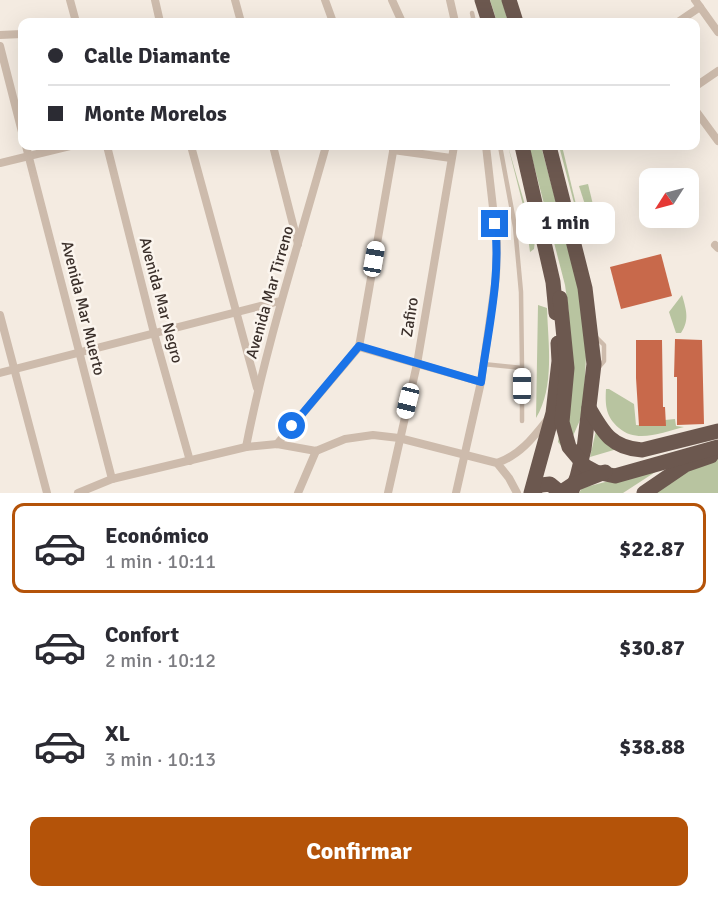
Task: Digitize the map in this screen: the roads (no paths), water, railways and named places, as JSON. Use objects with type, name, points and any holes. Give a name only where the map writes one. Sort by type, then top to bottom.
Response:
[{"type":"highway","points":[[482,0],[488,18]]},
{"type":"highway","points":[[509,0],[515,18]]},
{"type":"highway","points":[[523,150],[553,282],[559,361],[553,413],[532,491]]},
{"type":"highway","points":[[550,150],[585,288],[594,364],[584,448],[571,493]]},
{"type":"highway","points":[[553,282],[560,298],[566,358],[562,422],[569,447],[585,466],[606,475],[625,474],[718,447]]},
{"type":"highway","points":[[589,408],[608,438],[629,450],[642,450],[718,433]]},
{"type":"highway","points":[[532,491],[541,485],[550,484],[560,493],[593,476],[703,442],[718,433]]},
{"type":"highway","points":[[644,493],[685,465],[718,454]]},
{"type":"street","points":[[70,0],[75,18]]},
{"type":"street","points":[[155,0],[159,18]]},
{"type":"street","points":[[235,0],[240,18]]},
{"type":"street","points":[[325,0],[332,18]]},
{"type":"street","points":[[392,0],[400,18]]},
{"type":"street","points":[[450,0],[454,18]]},
{"type":"street","points":[[682,18],[697,3],[718,32]]},
{"type":"street","points":[[0,35],[18,34]]},
{"type":"street","points":[[0,46],[18,116]]},
{"type":"street","points":[[700,83],[718,71]]},
{"type":"street","points":[[700,116],[718,141]]},
{"type":"street","name":"Avenida Mar Muerto","points":[[27,150],[112,479]]},
{"type":"street","points":[[0,163],[54,150]]},
{"type":"street","name":"Avenida Mar Negro","points":[[107,150],[190,461]]},
{"type":"street","points":[[192,150],[257,389]]},
{"type":"street","points":[[274,150],[298,244]]},
{"type":"street","name":"Avenida Mar Tirreno","points":[[246,447],[257,389],[280,301],[325,150]]},
{"type":"street","points":[[277,444],[359,346],[393,150]]},
{"type":"street","points":[[405,150],[451,158]]},
{"type":"street","name":"Zafiro","points":[[388,493],[417,364],[453,150]]},
{"type":"street","points":[[456,493],[481,382],[496,277],[497,243],[486,150]]},
{"type":"street","points":[[0,372],[280,301]]},
{"type":"street","points":[[0,315],[47,493]]},
{"type":"street","points":[[359,346],[481,382]]},
{"type":"street","points":[[497,463],[517,453],[532,440],[553,413]]},
{"type":"street","points":[[78,493],[112,479],[246,447],[277,444],[316,451],[345,439],[363,436],[399,438],[497,463],[510,478],[517,493]]},
{"type":"street","points":[[298,493],[316,451]]},
{"type":"lane","points":[[472,13],[473,18]]},
{"type":"lane","points":[[501,150],[515,227],[521,292],[522,421]]},
{"type":"lane","points":[[483,364],[522,368]]}]
